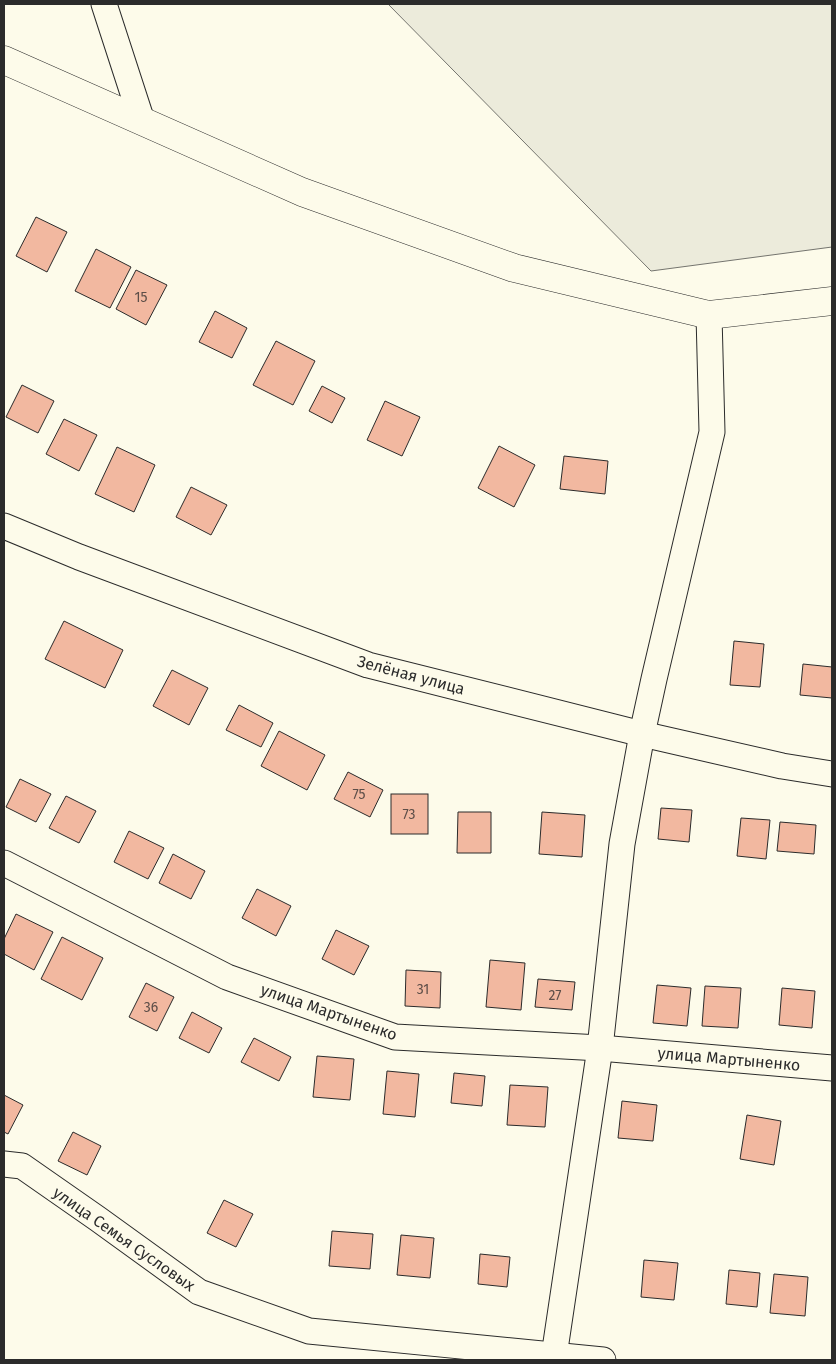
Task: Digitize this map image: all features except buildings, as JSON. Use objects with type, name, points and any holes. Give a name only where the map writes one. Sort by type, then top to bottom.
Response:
[{"type":"main road","points":[[4,60],[302,192],[514,268],[709,315],[832,301]]},
{"type":"street","points":[[104,4],[142,121]]},
{"type":"street","points":[[554,1356],[600,1048],[622,844],[654,679],[712,432],[709,315]]},
{"type":"street","name":"Зелёная улица","points":[[4,526],[79,557],[368,665],[642,734],[782,766],[832,774]]},
{"type":"street","name":"улица Мартыненко","points":[[4,863],[227,976],[395,1036],[600,1048],[832,1068]]},
{"type":"street","name":"улица Семья Сусловых","points":[[4,1164],[22,1166],[199,1292],[309,1331],[603,1360]]},
{"type":"shaded area","points":[[388,4],[832,4],[832,247],[651,271]]}]
